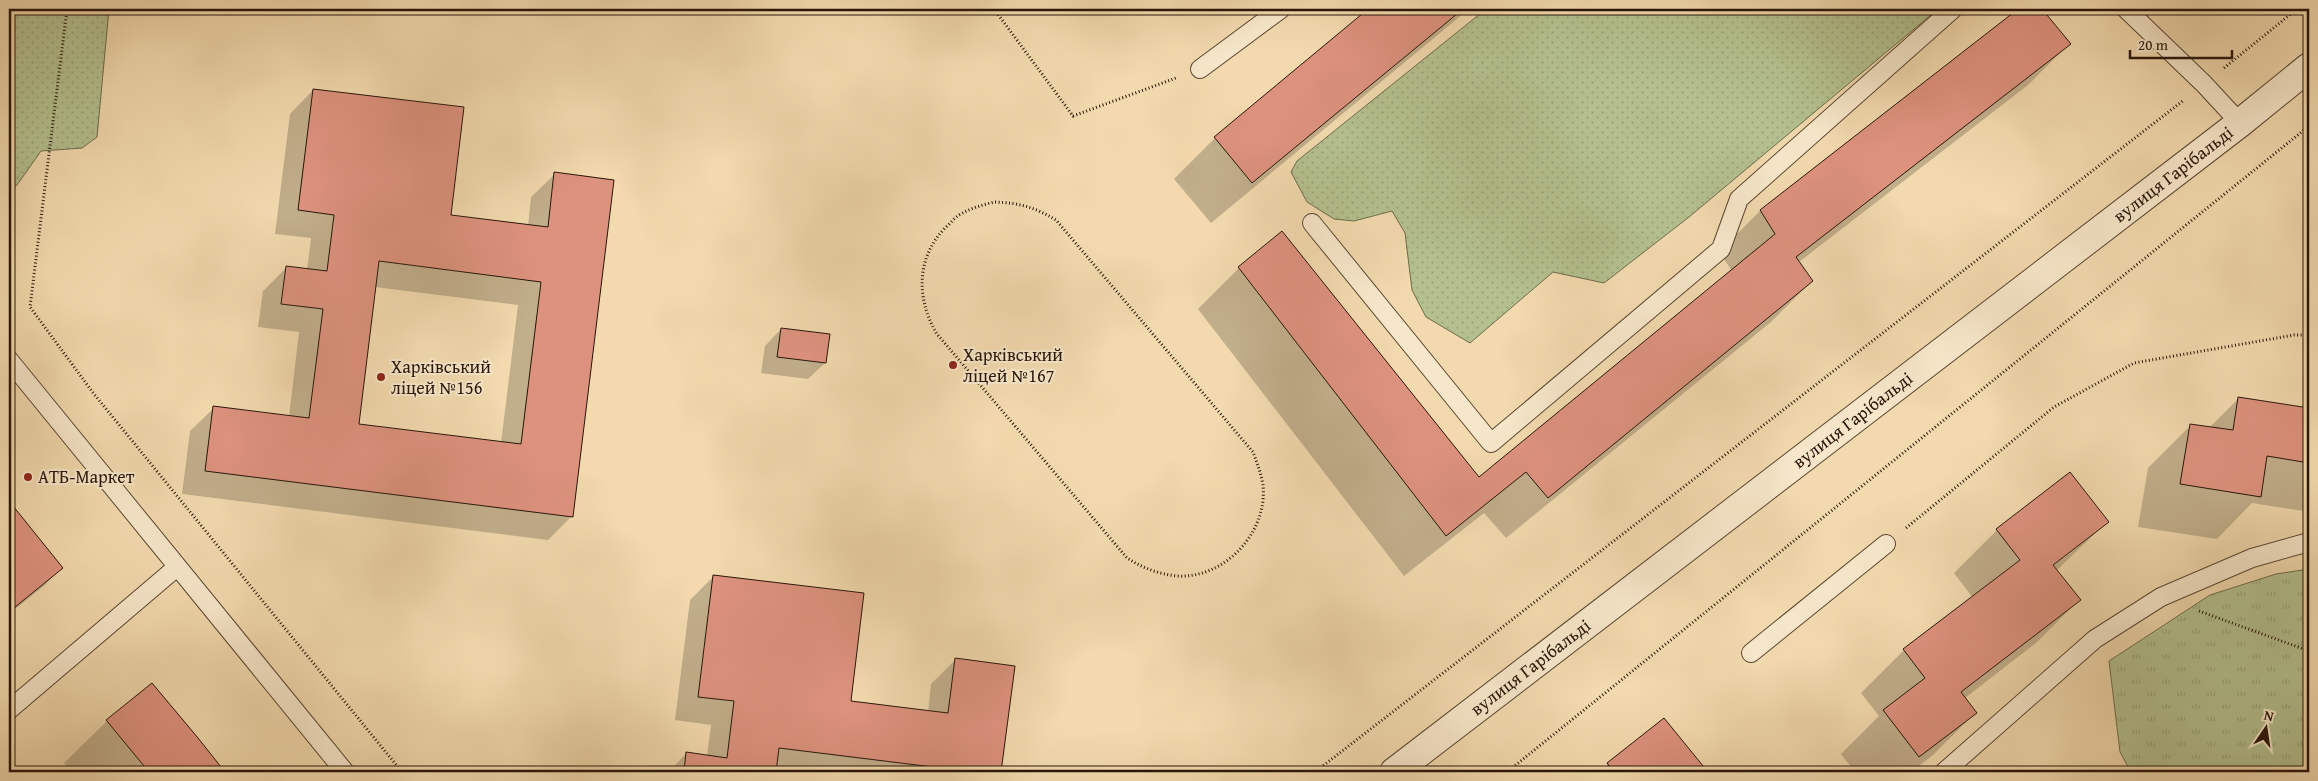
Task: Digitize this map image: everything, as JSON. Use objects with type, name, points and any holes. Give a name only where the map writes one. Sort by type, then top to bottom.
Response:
[{"type":"street","name":"вулиця Гарібальді","points":[[1394,772],[2240,123],[2309,67]]},
{"type":"lane","points":[[1200,69],[1282,9]]},
{"type":"lane","points":[[1312,223],[1491,443],[1721,249],[1739,199],[1953,9]]},
{"type":"lane","points":[[2126,9],[2204,84],[2240,123]]},
{"type":"lane","points":[[9,360],[345,772]]},
{"type":"lane","points":[[1944,772],[2095,639],[2161,598],[2252,558],[2309,542]]},
{"type":"lane","points":[[1751,653],[1886,544]]},
{"type":"lane","points":[[9,710],[177,566]]},
{"type":"path","points":[[67,9],[30,307],[94,394],[402,772]]},
{"type":"path","points":[[994,9],[1073,116],[1200,69]]},
{"type":"path","points":[[1315,772],[2204,84],[2297,9]]},
{"type":"path","points":[[1507,772],[2309,126]]},
{"type":"path","points":[[1003,203],[1020,203],[1042,211],[1056,220],[1253,452],[1260,471],[1262,503],[1254,529],[1247,541],[1235,555],[1212,569],[1196,574],[1178,576],[1150,570],[1127,558],[937,334],[928,319],[921,293],[922,271],[927,254],[936,238],[957,216],[976,207],[1003,203]]},
{"type":"path","points":[[1886,544],[2054,407],[2134,363],[2294,335],[2309,335]]},
{"type":"path","points":[[2161,598],[2309,651]]},
{"type":"green space","points":[[9,9],[109,9],[97,137],[82,148],[41,151],[17,185],[9,191]]},
{"type":"green space","points":[[1486,9],[1938,9],[1689,217],[1604,283],[1553,272],[1470,343],[1426,317],[1412,290],[1405,233],[1392,211],[1354,221],[1334,219],[1307,202],[1291,172],[1297,161]]},
{"type":"green space","points":[[2309,569],[2309,772],[2131,772],[2120,752],[2109,661],[2210,595],[2276,574]]},
{"type":"building","points":[[1368,9],[1463,9],[1252,183],[1214,137]]},
{"type":"building","points":[[2018,9],[2042,9],[2071,44],[1796,257],[1813,281],[1548,498],[1526,472],[1446,536],[1238,267],[1282,231],[1479,477],[1775,234],[1760,210]]},
{"type":"building","points":[[313,89],[464,107],[451,215],[548,227],[554,172],[614,180],[573,517],[205,471],[213,406],[309,418],[323,309],[281,304],[286,266],[327,271],[334,215],[298,210]],"holes":[[[379,261],[541,282],[521,444],[359,424]]]},
{"type":"building","points":[[781,328],[830,334],[826,363],[777,357]]},
{"type":"building","points":[[2238,397],[2309,408],[2309,463],[2267,456],[2261,497],[2180,484],[2190,424],[2233,430]]},
{"type":"building","points":[[2070,472],[2109,522],[2053,565],[2081,600],[1961,692],[1977,713],[1919,757],[1883,710],[1925,678],[1903,649],[2020,560],[1996,529]]},
{"type":"building","points":[[9,501],[63,568],[9,612]]},
{"type":"building","points":[[713,575],[864,593],[851,701],[948,713],[955,658],[1015,666],[1001,772],[941,772],[941,768],[779,748],[776,772],[684,772],[686,752],[727,758],[734,701],[698,697]]},
{"type":"building","points":[[152,683],[225,772],[149,772],[106,720]]},
{"type":"building","points":[[1664,718],[1708,772],[1614,772],[1607,763]]},
{"type":"place","name":"Харківський ліцей №167","points":[[953,365]]},
{"type":"place","name":"Харківський ліцей №156","points":[[381,377]]},
{"type":"place","name":"АТБ-Маркет","points":[[28,477]]}]
